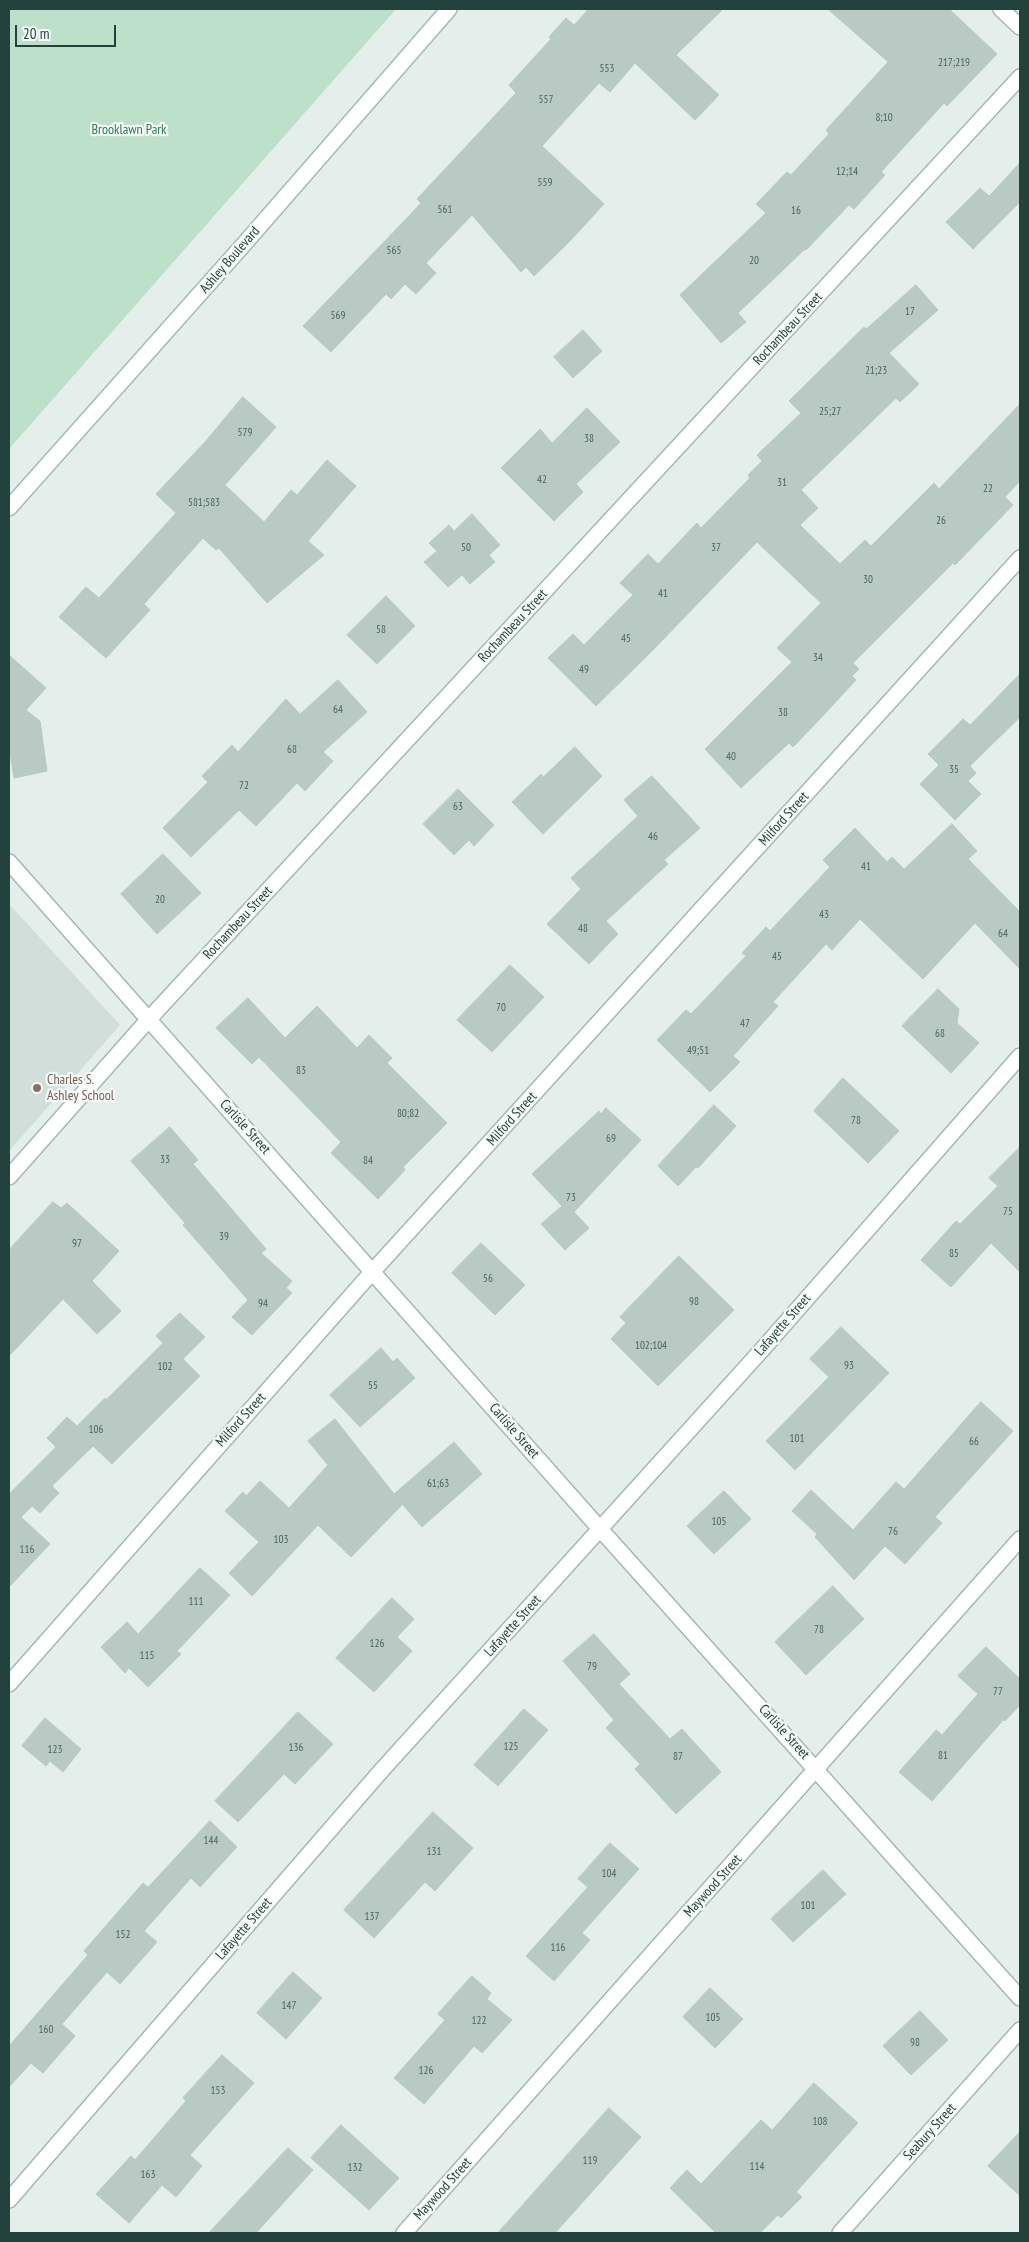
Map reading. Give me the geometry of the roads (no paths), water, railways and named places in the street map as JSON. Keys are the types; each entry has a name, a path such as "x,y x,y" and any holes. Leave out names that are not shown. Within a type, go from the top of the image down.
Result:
{"street":[{"name":"Ashley Boulevard","path":"9,508 167,332 449,9"},
{"path":"1001,9 1020,27"},
{"name":"Rochambeau Street","path":"9,1178 149,1019 1020,77"},
{"name":"Milford Street","path":"9,1684 373,1271 1020,558"},
{"name":"Carlisle Street","path":"9,862 601,1530 1020,1998"},
{"name":"Lafayette Street","path":"9,2200 381,1771 601,1530 1020,1056"},
{"name":"Maywood Street","path":"404,2233 817,1770 1020,1539"},
{"name":"Seabury Street","path":"840,2233 1020,2030"}],"place":[{"name":"Charles S. Ashley School","path":"37,1088"}],"park label":[{"name":"Brooklawn Park","path":"129,130"}]}
